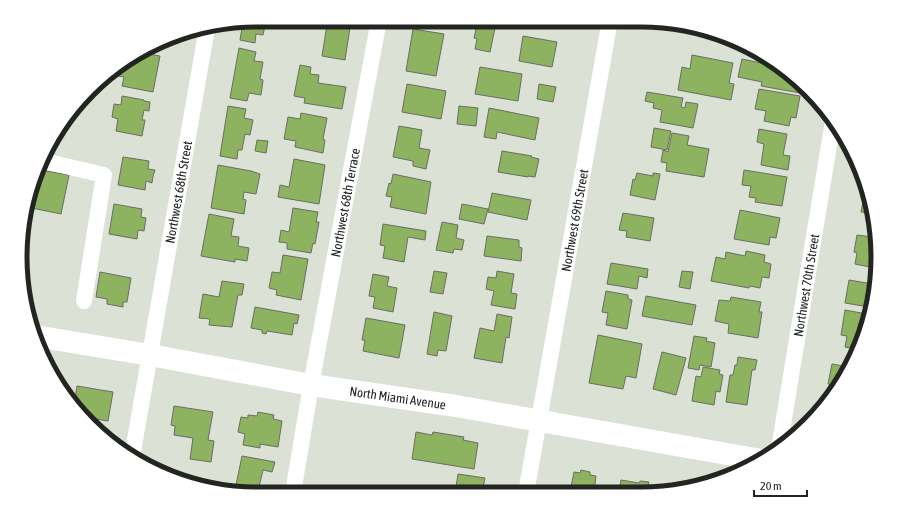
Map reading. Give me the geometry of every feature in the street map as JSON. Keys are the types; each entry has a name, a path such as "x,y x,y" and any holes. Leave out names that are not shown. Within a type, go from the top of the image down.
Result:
{"main road":[{"name":"North Miami Avenue","path":"42,337 150,355 311,385 456,406 752,458"}],"street":[{"name":"Northwest 68th Terrace","path":"294,487 311,385 378,27"},
{"name":"Northwest 69th Street","path":"527,487 609,27"},
{"name":"Northwest 68th Street","path":"133,451 206,33"},
{"name":"Northwest 70th Street","path":"781,439 832,129"},
{"path":"48,162 104,175 84,301"}],"building":[{"path":"242,27 265,27 263,35 256,34 255,43 240,40"},
{"path":"327,27 350,27 345,60 322,56"},
{"path":"476,27 495,27 490,52 475,49 477,39 474,38"},
{"path":"413,29 444,34 436,76 406,71"},
{"path":"523,36 557,42 552,67 519,61"},
{"path":"239,48 256,52 254,61 263,62 260,79 263,80 261,95 249,93 247,101 230,98"},
{"path":"149,54 160,56 153,92 122,86 124,77 116,76"},
{"path":"692,55 733,63 729,83 734,84 731,100 678,90 682,67 690,69"},
{"path":"742,59 766,64 793,84 800,91 800,93 761,86 762,82 738,77"},
{"path":"300,65 311,67 310,74 319,75 318,83 346,87 342,109 304,103 305,98 294,96"},
{"path":"480,67 522,74 518,101 475,94"},
{"path":"407,84 446,91 441,119 402,112"},
{"path":"539,84 556,87 553,102 537,99"},
{"path":"759,89 800,96 796,118 791,117 789,126 764,121 766,111 755,109"},
{"path":"647,92 683,98 681,107 685,108 686,102 698,104 693,128 660,122 662,110 653,108 654,103 645,101"},
{"path":"122,96 150,102 149,111 144,110 142,120 145,120 142,136 116,131 118,119 112,117 114,104 121,105"},
{"path":"228,106 246,109 244,118 253,120 250,135 245,134 242,150 238,150 237,159 220,156"},
{"path":"459,106 478,108 476,126 457,124"},
{"path":"489,108 539,118 535,140 497,132 496,139 484,137"},
{"path":"301,113 327,118 323,139 325,140 323,153 295,147 296,141 284,139 288,117 300,119"},
{"path":"399,126 422,130 419,148 430,150 426,169 413,166 413,161 393,157"},
{"path":"654,128 671,131 667,150 651,147"},
{"path":"759,129 787,134 783,155 790,156 788,170 761,165 764,144 757,142"},
{"path":"672,133 689,136 687,145 709,149 704,177 666,171 667,163 661,162 663,150 668,152"},
{"path":"257,140 268,141 266,153 255,151"},
{"path":"502,151 532,156 531,157 539,159 535,177 498,172"},
{"path":"123,157 149,161 148,169 155,170 152,183 146,181 145,190 118,185"},
{"path":"294,159 325,165 319,204 278,197 280,185 289,187"},
{"path":"218,165 260,174 256,194 244,192 243,199 246,200 244,214 211,208"},
{"path":"744,170 787,177 782,206 755,202 756,198 749,197 751,186 742,185"},
{"path":"44,171 69,175 61,214 32,208"},
{"path":"637,173 653,176 653,173 660,174 655,200 630,195 633,179 635,180"},
{"path":"393,174 431,182 426,214 390,207 392,197 386,196"},
{"path":"492,193 531,200 527,220 488,212"},
{"path":"864,199 867,213 861,212"},
{"path":"114,204 142,209 141,217 146,218 144,231 138,230 137,239 109,234"},
{"path":"462,204 488,209 484,224 459,219"},
{"path":"293,208 318,212 316,222 319,222 315,244 313,243 311,253 287,249 287,243 279,242 281,230 289,232"},
{"path":"740,210 780,218 776,238 770,237 769,245 734,239"},
{"path":"623,213 654,218 650,241 626,237 627,231 619,230"},
{"path":"209,214 234,219 231,236 239,237 238,246 249,248 247,261 235,259 235,262 201,256"},
{"path":"442,222 458,225 456,238 464,240 462,250 454,249 453,253 436,250"},
{"path":"383,224 426,231 425,240 408,237 404,262 383,258 385,246 380,245"},
{"path":"857,235 870,237 871,267 855,264 857,253 854,252"},
{"path":"487,236 519,240 519,247 522,248 521,261 484,256"},
{"path":"746,251 765,255 764,262 771,264 769,278 762,277 760,288 750,286 749,288 711,281 716,257 725,259 726,252 745,256"},
{"path":"283,255 308,259 301,300 276,295 277,290 269,288 272,272 280,273"},
{"path":"611,263 648,269 647,278 639,276 637,289 607,284"},
{"path":"434,271 447,273 443,294 430,292"},
{"path":"497,271 514,274 511,293 517,294 515,309 491,305 494,291 486,289 488,277 496,278"},
{"path":"682,271 693,272 690,289 679,287"},
{"path":"100,272 131,278 127,302 123,302 123,307 107,304 107,299 96,297"},
{"path":"373,274 389,277 387,286 397,288 393,312 373,308 375,297 369,296"},
{"path":"849,280 869,283 866,306 845,303"},
{"path":"222,281 244,284 242,295 238,295 232,327 209,325 210,319 199,318 203,294 219,297"},
{"path":"606,291 628,295 628,299 632,300 627,329 606,325 608,313 602,312"},
{"path":"646,296 696,305 692,325 642,316"},
{"path":"731,297 761,302 759,312 762,312 758,338 728,333 729,324 715,321 719,300 730,301"},
{"path":"255,307 299,315 297,324 294,323 292,335 267,331 266,334 262,333 262,330 251,328"},
{"path":"845,310 864,313 859,331 852,348 845,347 847,336 841,335"},
{"path":"434,312 452,316 446,351 438,350 437,356 427,354"},
{"path":"497,314 512,317 509,338 506,337 502,363 474,358 480,328 494,331"},
{"path":"366,318 405,325 399,358 363,351 365,340 362,340"},
{"path":"598,335 642,344 636,378 626,376 623,389 589,383"},
{"path":"694,336 707,338 706,341 715,343 711,367 700,365 699,370 688,368"},
{"path":"662,352 686,358 676,395 653,389"},
{"path":"738,357 757,360 755,370 752,370 747,405 726,402 730,375 733,375"},
{"path":"832,364 843,366 832,385 828,384"},
{"path":"703,367 720,370 719,374 723,375 720,392 716,391 714,405 692,401 696,376 701,377"},
{"path":"77,386 113,392 108,421 93,419 75,397"},
{"path":"174,406 213,412 208,440 214,441 211,462 190,459 193,438 174,435 175,426 171,425"},
{"path":"258,412 274,415 273,419 282,421 278,447 260,444 260,448 243,445 245,434 238,432 241,417 248,418 248,415 257,416"},
{"path":"416,432 432,435 433,432 464,437 463,440 478,443 474,469 412,459"},
{"path":"242,456 275,462 272,472 263,470 259,487 230,485 230,484 236,485"},
{"path":"581,470 590,472 590,475 596,476 595,487 571,487 574,472 580,473"},
{"path":"458,474 485,478 483,487 456,487"},
{"path":"621,480 639,483 640,481 649,482 648,485 660,487 656,487 620,487"}]}
